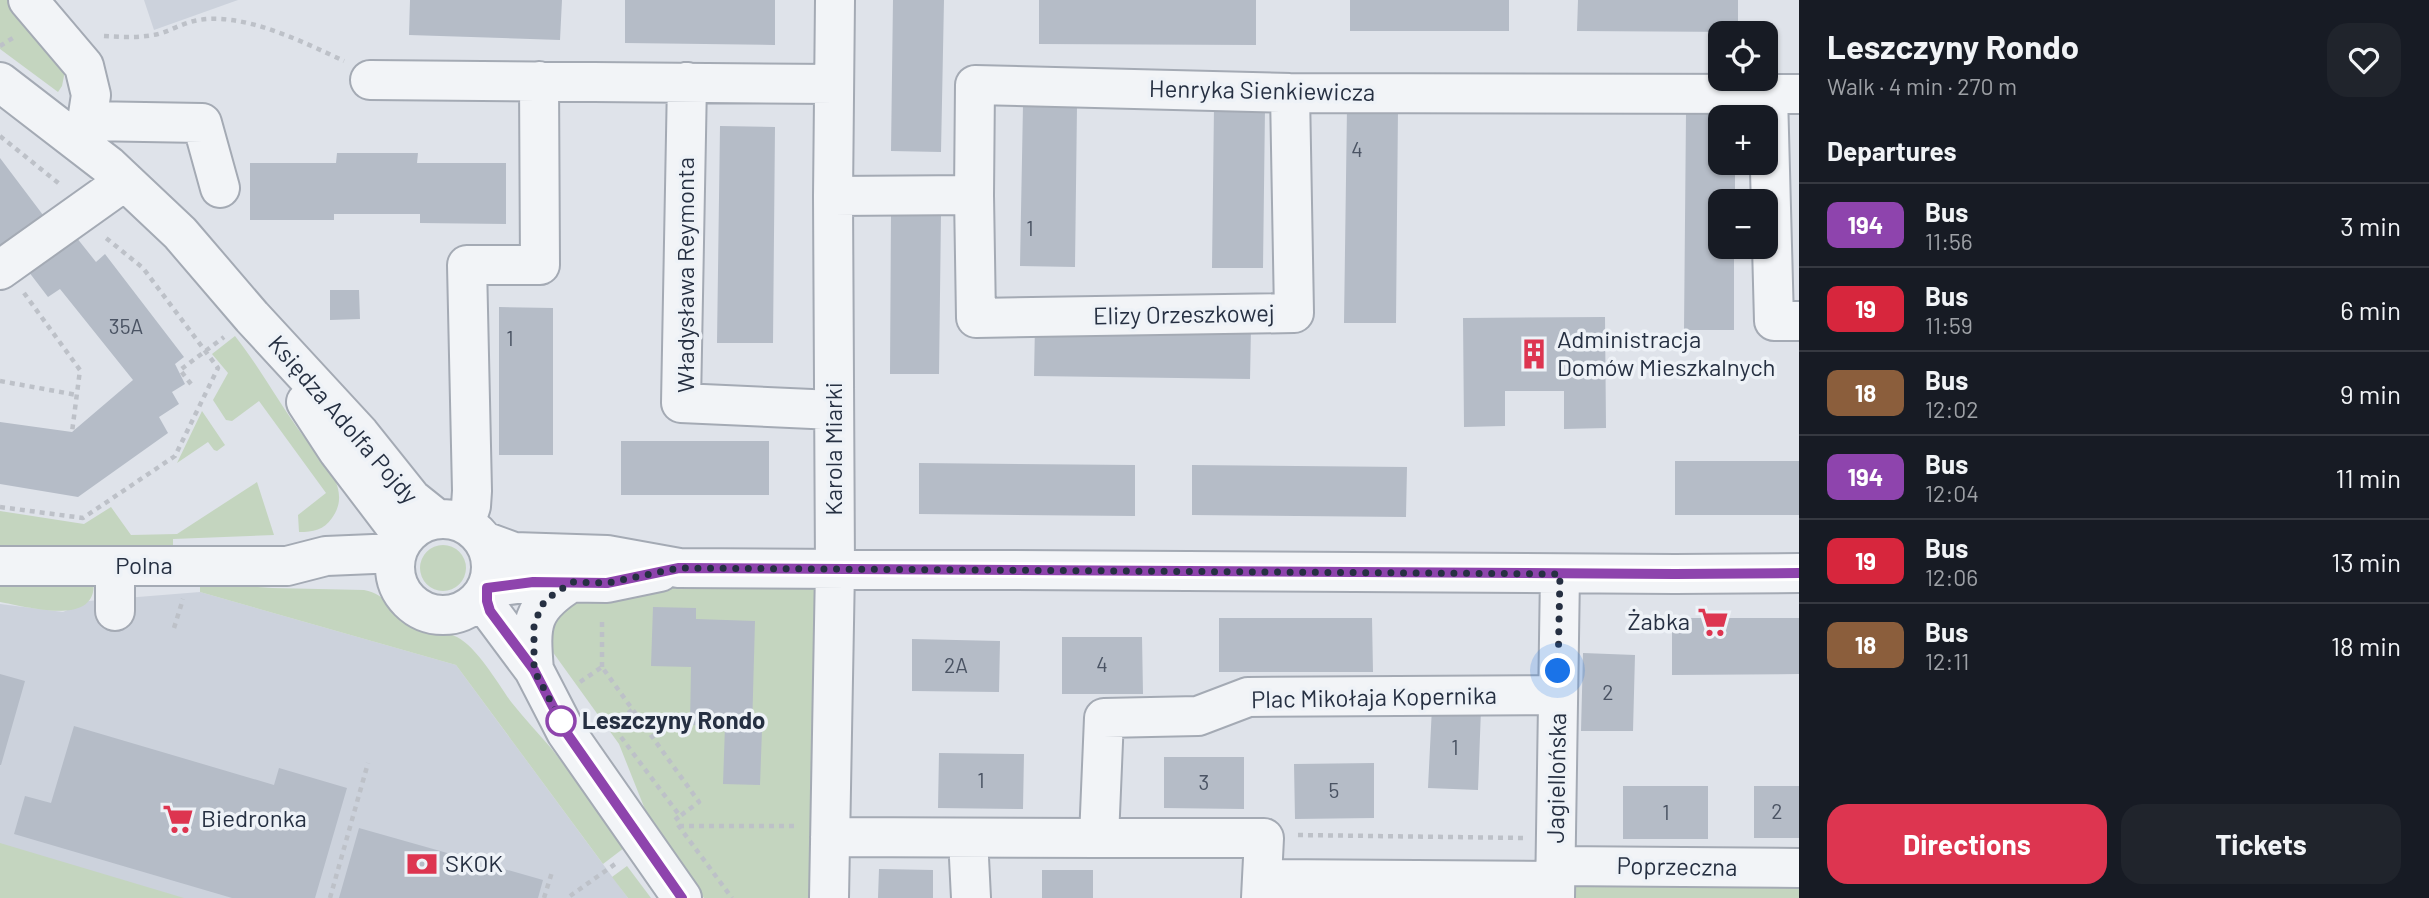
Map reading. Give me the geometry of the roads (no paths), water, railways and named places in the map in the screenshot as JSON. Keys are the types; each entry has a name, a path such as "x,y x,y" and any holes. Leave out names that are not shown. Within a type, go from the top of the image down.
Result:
{"street":[{"path":"27,0 89,51"},
{"path":"64,0 89,51 91,95 82,130 201,123 220,188"},
{"name":"Karola Miarki","path":"829,898 835,569 835,0"},
{"path":"370,80 834,84"},
{"path":"462,528 471,506 472,491 467,265 540,265 539,81"},
{"name":"Księdza Adolfa Pojdy","path":"0,82 82,130 125,181 180,233 252,317 360,434 412,499 462,528 514,552 607,555 679,568"},
{"name":"Władysława Reymonta","path":"687,82 681,402 834,410"},
{"name":"Henryka Sienkiewicza","path":"974,195 975,85 1290,93 1784,94"},
{"name":"Elizy Orzeszkowej","path":"974,195 976,318 1294,313 1290,93"},
{"path":"1784,94 1774,321 1799,321"},
{"path":"2,268 125,181"},
{"path":"833,197 974,195"},
{"name":"Księdza Adolfa Pojdy","path":"252,317 338,451 374,498 398,558"},
{"path":"348,554 368,524 374,498"},
{"path":"487,588 481,599 472,607 448,615 424,612 412,604 398,558 412,530 424,523 462,528 491,565 487,588 490,611 534,670 566,732 682,898"},
{"name":"Polna","path":"0,566 287,566 326,556 348,554 398,558"},
{"name":"Polna","path":"287,566 338,579 398,558"},
{"path":"115,566 115,611"},
{"path":"487,588 533,582 607,583 679,568 1799,573"},
{"name":"Jagiellońska","path":"1555,882 1560,574"},
{"path":"534,670 532,639 537,615 548,598 572,582"},
{"path":"448,615 474,633 520,687 566,732"},
{"name":"Plac Mikołaja Kopernika","path":"1099,838 1104,718 1198,716 1248,697 1558,695"},
{"path":"830,837 1264,838 1262,889"},
{"path":"968,838 971,898"},
{"name":"Poprzeczna","path":"1262,889 1555,882 1799,869"}],"place":[{"name":"Administracja Domów Mieszkalnych","path":"1534,354"},
{"name":"Żabka","path":"1713,622"},
{"name":"Leszczyny Rondo","path":"561,721"},
{"name":"Biedronka","path":"178,819"},
{"name":"SKOK","path":"422,864"}]}
